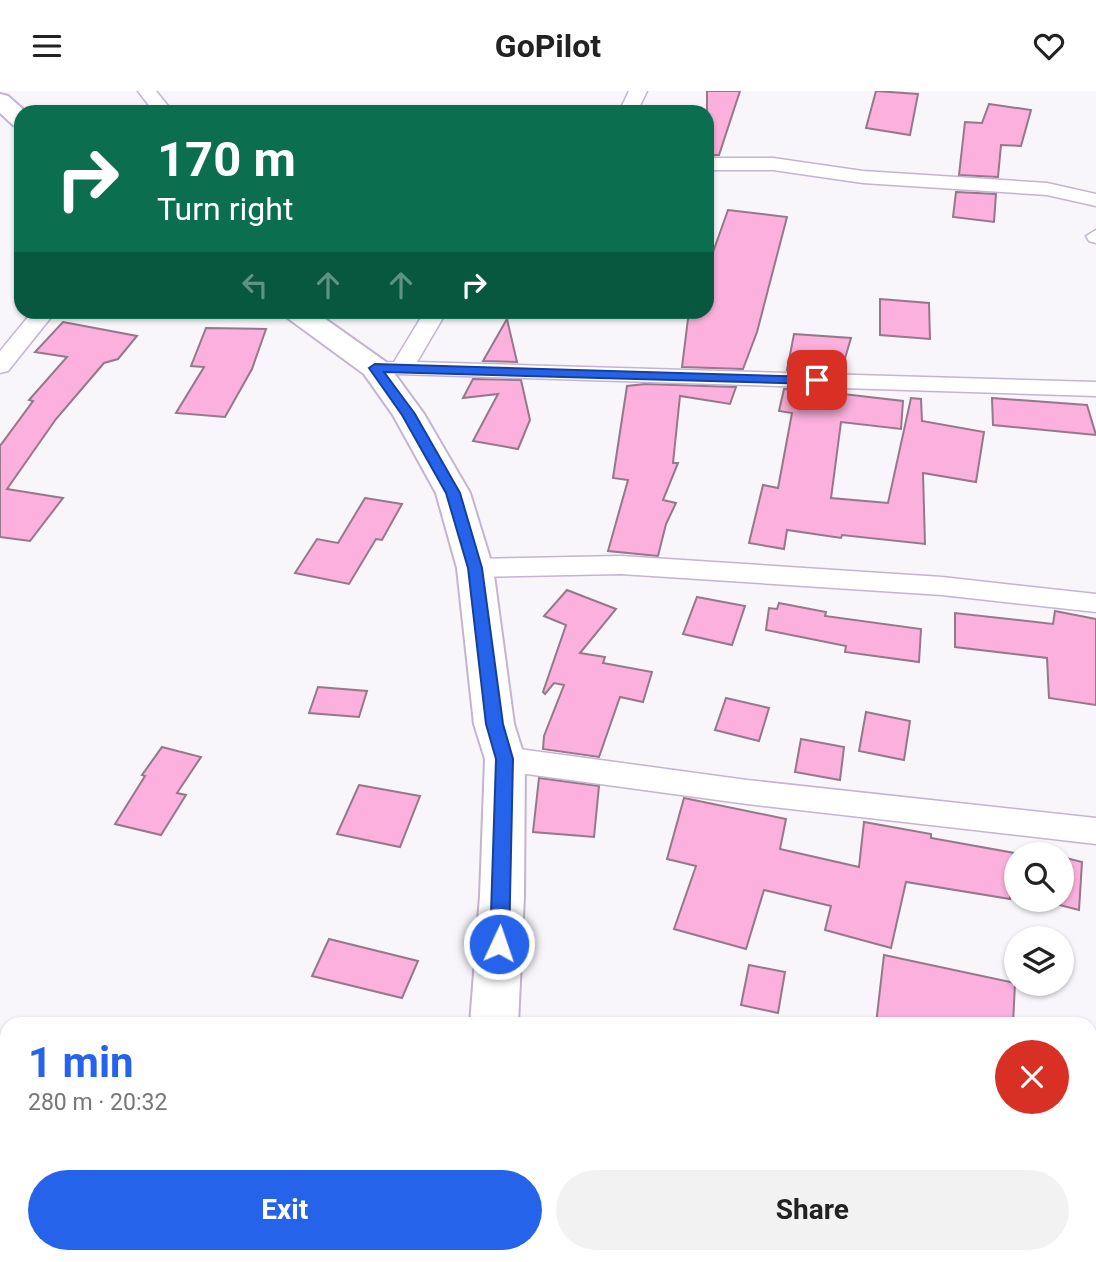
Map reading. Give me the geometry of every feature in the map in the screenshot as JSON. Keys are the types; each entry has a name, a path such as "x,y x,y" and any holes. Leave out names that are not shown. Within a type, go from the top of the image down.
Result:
{"main road":[{"path":"0,101 14,114"},
{"path":"306,319 389,368 408,414 453,493 475,568 494,724 505,759 502,896 494,1017"}],"street":[{"path":"147,91 158,105"},
{"path":"714,164 773,164 828,174 1047,189 1096,200"},
{"path":"0,366 38,319"},
{"path":"389,368 429,319"},
{"path":"389,368 1096,389"},
{"path":"475,568 621,565 942,586 1096,603"},
{"path":"505,759 747,792 1096,831"}],"building":[{"path":"707,91 740,91 719,155 714,155 714,105 707,105"},
{"path":"876,91 918,94 910,135 866,128"},
{"path":"989,104 1031,110 1021,146 1001,145 998,177 959,175 965,122 982,123"},
{"path":"956,192 996,194 994,222 953,217"},
{"path":"728,210 787,217 757,332 743,369 682,367 688,319 714,319 714,249"},
{"path":"880,299 929,303 930,339 880,335"},
{"path":"507,319 517,362 483,361"},
{"path":"63,322 137,336 118,359 104,363 56,419 7,489 63,498 30,541 0,537 0,446 33,401 29,400 67,357 35,352"},
{"path":"206,328 266,329 252,369 225,417 176,413 204,367 191,366"},
{"path":"794,334 851,338 841,372 787,370"},
{"path":"473,379 521,380 530,420 518,449 473,441 498,394 463,398"},
{"path":"645,384 736,387 730,404 680,396 673,463 678,463 663,500 676,503 666,524 658,556 608,551 628,480 613,478 627,386"},
{"path":"784,389 835,390 834,393 903,401 901,429 841,422 831,498 888,503 911,398 921,399 922,421 984,432 976,482 923,473 925,544 842,535 841,538 787,530 784,549 749,543 763,485 778,488 792,413 779,411"},
{"path":"992,398 1087,405 1096,435 993,425"},
{"path":"365,498 402,504 382,540 376,539 349,584 295,573 317,539 338,543"},
{"path":"567,590 616,609 580,653 605,657 603,663 652,672 643,702 620,697 599,757 543,749 544,736 564,685 554,683 545,694 543,692 566,625 544,616"},
{"path":"697,597 745,606 732,645 683,634"},
{"path":"779,603 826,612 825,616 921,629 919,662 845,652 846,646 766,630 769,608 777,609"},
{"path":"1055,611 1096,619 1096,705 1049,698 1047,658 955,647 955,613 1053,624"},
{"path":"318,687 367,691 359,717 309,713"},
{"path":"726,698 769,708 759,741 715,730"},
{"path":"866,712 910,721 904,760 859,751"},
{"path":"801,739 844,747 840,780 795,772"},
{"path":"162,747 201,757 177,793 186,795 161,835 115,824 145,776 142,775"},
{"path":"539,778 599,786 594,837 533,832"},
{"path":"359,785 420,796 400,847 337,834"},
{"path":"684,798 786,819 780,849 859,867 864,822 1004,851 1004,898 906,882 891,948 825,930 831,906 764,890 746,949 674,929 696,866 667,859"},
{"path":"1074,860 1082,862 1079,910 1074,909"},
{"path":"329,939 418,961 402,998 312,976"},
{"path":"884,955 1004,981 1004,996 1014,996 1013,1017 877,1017"},
{"path":"749,965 785,972 778,1013 741,1005"}],"route":[{"path":"499,944 505,759 494,724 475,568 453,493 408,414 375,368 432,367 817,380"}]}
